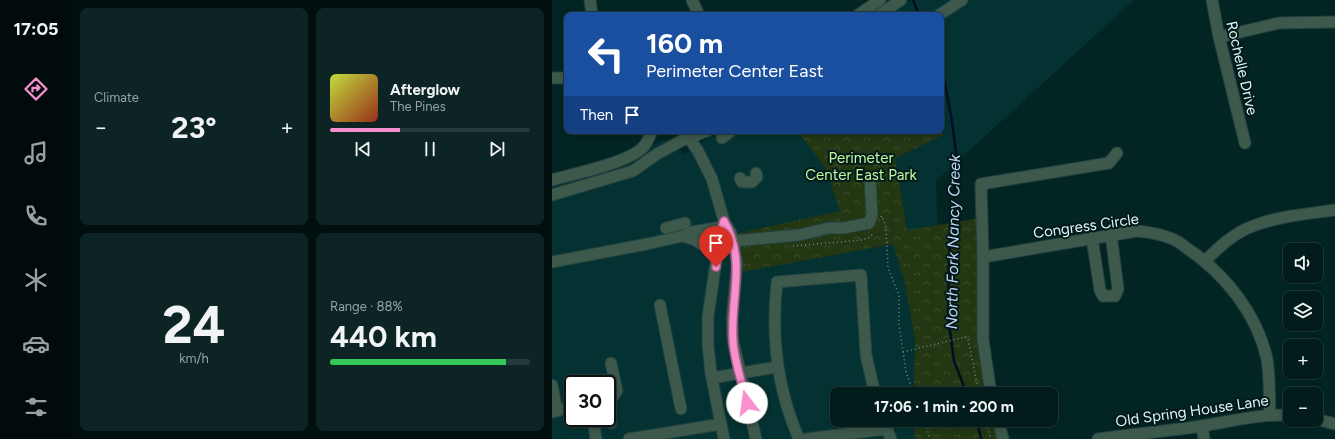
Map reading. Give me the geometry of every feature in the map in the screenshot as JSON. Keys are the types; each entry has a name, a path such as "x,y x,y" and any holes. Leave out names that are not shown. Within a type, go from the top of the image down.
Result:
{"street":[{"path":"590,0 592,12"},
{"path":"692,0 698,12"},
{"path":"884,12 901,0"},
{"path":"943,12 962,0"},
{"name":"Rochelle Drive","path":"1212,0 1219,37 1245,143"},
{"path":"862,12 875,1 879,12"},
{"path":"1219,37 1279,23 1335,22"},
{"path":"552,78 564,78"},
{"path":"552,180 614,162 636,153 645,146 651,134"},
{"path":"552,195 633,170 653,162 688,134"},
{"path":"690,134 712,179 723,224 733,241 738,265 732,319 733,341 739,374 756,439"},
{"path":"722,138 727,134"},
{"path":"990,387 983,340 983,257 980,184 1109,163 1117,153"},
{"path":"740,178 742,182 752,182 757,177 756,173"},
{"path":"733,241 799,235 829,228 844,228 869,223 872,215 870,179"},
{"path":"1205,261 1225,242 1253,226 1285,218 1335,210"},
{"path":"666,228 685,223"},
{"path":"552,262 648,248 692,232 723,224"},
{"path":"723,224 708,317 708,345 712,378 724,439"},
{"name":"Congress Circle","path":"983,257 1111,234 1137,231 1172,238 1205,261 1239,297 1254,323 1266,358 1269,379 1270,414"},
{"path":"1092,238 1100,290 1103,296 1115,296 1118,289 1111,234"},
{"path":"683,236 695,240 718,255"},
{"path":"799,439 790,420 776,367 774,314 777,282 861,275 866,355 873,387"},
{"path":"660,305 681,409"},
{"path":"611,363 614,375"},
{"path":"712,378 776,367"},
{"path":"552,385 555,411"},
{"name":"Old Spring House Lane","path":"1098,439 1202,426 1270,414 1283,415"},
{"path":"1323,421 1335,424"},
{"path":"629,439 721,424"},
{"path":"1202,426 1204,439"},
{"path":"594,427 596,439"},
{"path":"1000,427 1003,439"},
{"path":"806,439 888,429"}],"path":[{"path":"882,216 886,227 888,268 898,295 903,352 906,372 911,387"},
{"path":"903,352 965,337 968,339 978,387"},
{"path":"926,427 930,439"},
{"path":"987,427 990,439"}],"shaded area":[{"path":"912,0 1134,0 936,181 943,387 830,387 830,427 947,427 953,439 552,439 552,186 625,164 663,139 685,154 713,134 944,134 944,12 894,12"}],"green space":[{"name":"Perimeter Center East Park","path":"799,134 943,134 895,158 907,230 980,218 986,340 995,387 914,387 915,340 905,283 893,244 737,273 735,234 840,211 825,167"},
{"path":"914,427 1002,427 1004,439 915,439"}],"waterway":[{"name":"North Fork Nancy Creek","path":"913,0 918,12"},
{"name":"North Fork Nancy Creek","path":"944,80 951,115 957,160 949,257 948,317 954,361 964,387"},
{"name":"North Fork Nancy Creek","path":"978,427 981,439"}],"route":[{"path":"716,267 720,234 724,221 731,233 738,265 732,319 733,341 739,374 747,403"}]}
